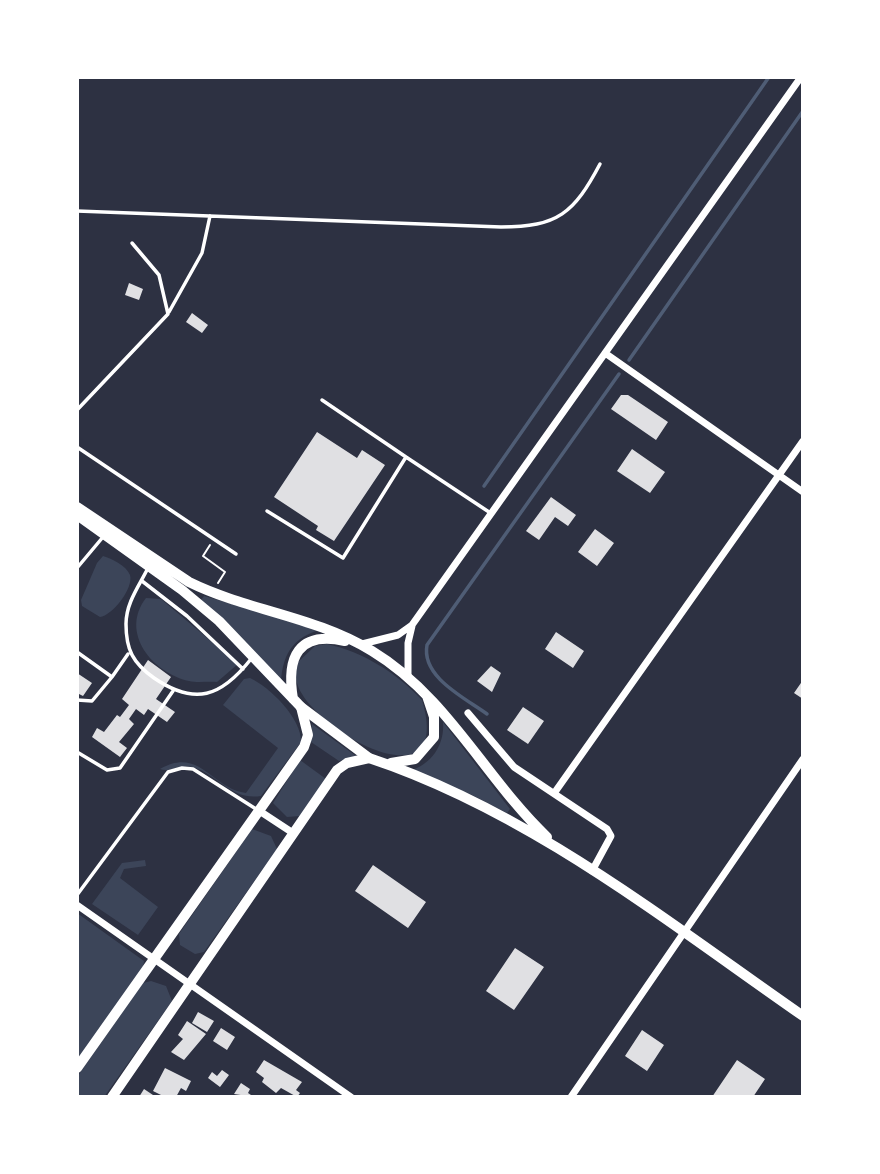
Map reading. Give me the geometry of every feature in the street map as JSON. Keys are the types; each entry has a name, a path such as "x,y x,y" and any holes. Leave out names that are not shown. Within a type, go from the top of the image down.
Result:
{"highway":[{"path":"77,507 198,587 232,600 299,618 359,644 408,677 427,693 517,805 564,853"},
{"path":"77,515 210,614 297,703 369,758 487,807 564,853 803,1016"},
{"path":"297,703 290,669 298,649 317,639 327,638 359,644"},
{"path":"382,762 405,763 422,754 429,746 435,728 427,693"}],"main road":[{"path":"77,1068 307,741 307,727 297,703"},
{"path":"112,1097 341,765 369,758"}],"street":[{"path":"359,644 398,635 412,625 493,515 801,77"},
{"path":"605,354 803,492"},
{"path":"555,792 803,441"},
{"path":"408,677 408,643 412,625"},
{"path":"468,713 514,767 607,829 611,836 592,872"},
{"path":"571,1097 803,759"},
{"path":"258,810 293,833"},
{"path":"77,905 350,1097"}],"lane":[{"path":"77,211 500,227 538,225 557,219 573,206 583,195 600,163"},
{"path":"77,411 168,314 202,253 210,216"},
{"path":"132,243 159,275 168,314"},
{"path":"322,400 493,515"},
{"path":"77,447 236,554"},
{"path":"267,511 343,558 406,457"},
{"path":"77,568 104,535"},
{"path":"149,566 128,608 126,622 129,653 136,666 173,691 196,696 218,690 243,669 253,656"},
{"path":"142,581 187,616 243,669"},
{"path":"77,652 112,677"},
{"path":"77,700 92,701 129,653"},
{"path":"77,752 107,770 120,768 173,691"},
{"path":"77,895 168,772 193,769 258,810"}],"shaded area":[{"path":"103,556 125,568 130,580 121,600 110,612 100,617 82,606 81,600 97,563"},
{"path":"204,596 306,625 316,631 294,644 286,657 281,681 201,600"},
{"path":"146,598 161,599 238,664 217,682 189,681 163,670 144,650 138,638 136,625"},
{"path":"327,644 354,652 379,665 402,681 422,700 427,733 418,750 400,755 377,750 351,738 307,702 297,683 298,662 315,646"},
{"path":"250,678 275,696 291,714 301,742 261,796 241,795 192,767 160,769 174,763 186,762 196,765 234,790 246,793 278,748 223,705 244,679"},
{"path":"443,722 510,809 507,813 470,794 409,771 424,764 435,753 442,739"},
{"path":"312,724 356,756 339,761 311,742"},
{"path":"300,760 326,779 300,816 287,817 273,803"},
{"path":"252,829 271,836 277,849 204,952 195,954 180,945 179,934"},
{"path":"145,860 146,866 124,869 120,878 158,907 138,935 92,904 122,863"},
{"path":"77,913 144,961 143,967 77,1061"},
{"path":"151,981 166,986 172,1001 104,1097 77,1097 77,1077 143,983"}],"building":[{"path":"129,283 143,289 139,300 125,295"},
{"path":"192,313 208,325 202,333 186,322"},
{"path":"621,395 628,395 668,422 656,440 611,409"},
{"path":"317,432 357,458 362,450 385,465 334,541 316,530 318,526 274,497"},
{"path":"632,449 665,472 650,493 617,471"},
{"path":"551,497 576,515 568,526 555,517 539,540 526,531"},
{"path":"595,529 614,543 597,566 578,552"},
{"path":"556,632 584,651 573,668 545,649"},
{"path":"148,660 171,677 156,699 175,712 167,722 148,709 144,715 136,709 129,719 134,724 119,742 127,748 120,757 92,737 97,728 104,732 129,705 122,699"},
{"path":"491,666 501,673 492,692 477,681"},
{"path":"77,673 92,683 83,696 77,693"},
{"path":"803,680 803,699 794,693"},
{"path":"523,707 544,721 528,744 507,730"},
{"path":"373,865 426,902 408,928 355,891"},
{"path":"515,948 544,967 514,1010 486,991"},
{"path":"198,1012 214,1021 207,1032 192,1023"},
{"path":"187,1021 206,1034 184,1060 171,1052 183,1039 178,1035"},
{"path":"221,1028 235,1037 227,1050 213,1041"},
{"path":"642,1030 664,1045 647,1071 625,1056"},
{"path":"264,1060 302,1082 296,1090 300,1093 297,1097 281,1088 276,1093 262,1082 264,1078 256,1072"},
{"path":"737,1060 765,1079 753,1097 712,1097"},
{"path":"165,1068 191,1081 186,1091 181,1088 176,1097 165,1097 153,1091"},
{"path":"222,1070 229,1075 220,1087 208,1078 212,1072 217,1076"},
{"path":"241,1083 250,1089 248,1093 254,1097 234,1094"},
{"path":"144,1089 156,1097 139,1097"}],"waterway":[{"path":"484,486 769,77"},
{"path":"629,360 803,111"},
{"path":"487,714 457,694 438,677 427,656 427,645 619,374"}]}
